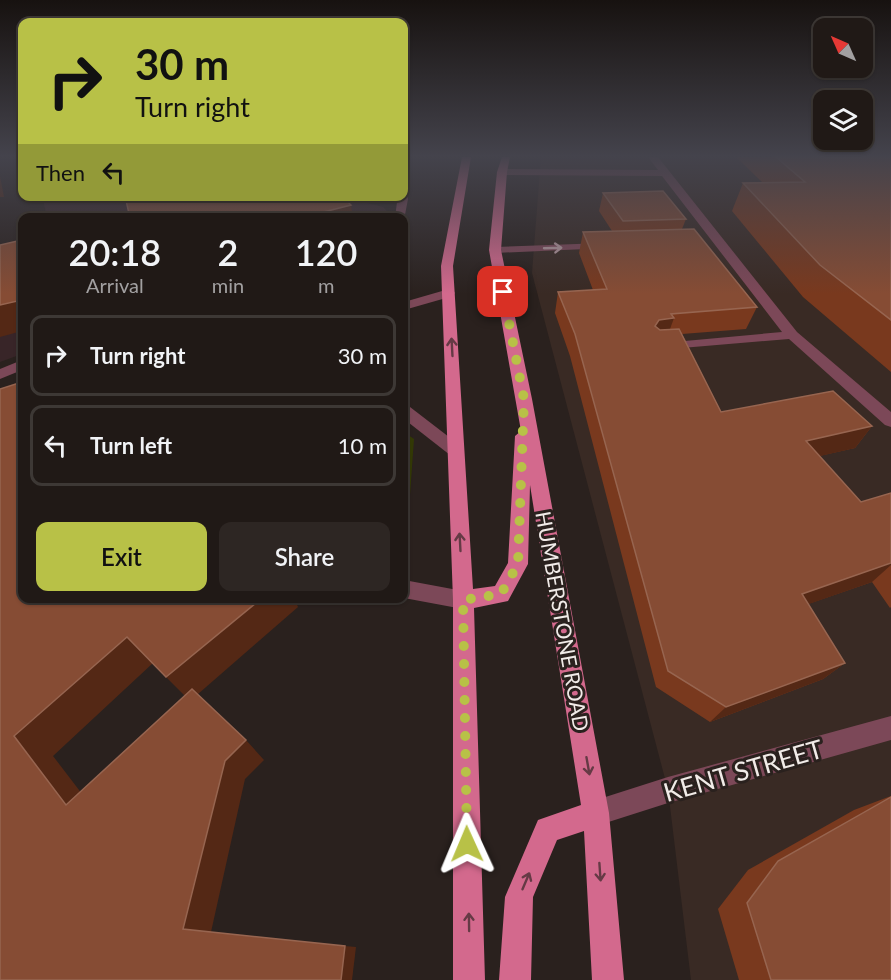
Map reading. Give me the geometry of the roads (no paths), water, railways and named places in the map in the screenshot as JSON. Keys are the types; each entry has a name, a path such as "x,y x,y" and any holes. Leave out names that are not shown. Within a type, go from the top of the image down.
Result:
{"main road":[{"path":"459,203 447,266 463,600 470,980"},
{"name":"HUMBERSTONE ROAD","path":"499,203 495,250 524,399 596,813 608,980"},
{"path":"463,600 501,594 518,564 524,399"},
{"path":"515,980 519,897 548,830 596,813"}],"street":[{"path":"685,203 712,243 792,335 891,421"},
{"path":"495,250 614,246"},
{"path":"408,305 449,293"},
{"path":"657,347 792,335"},
{"path":"0,374 18,367"},
{"path":"408,414 456,451"},
{"path":"408,590 463,600"},
{"name":"KENT STREET","path":"596,813 668,790 891,728"}]}
